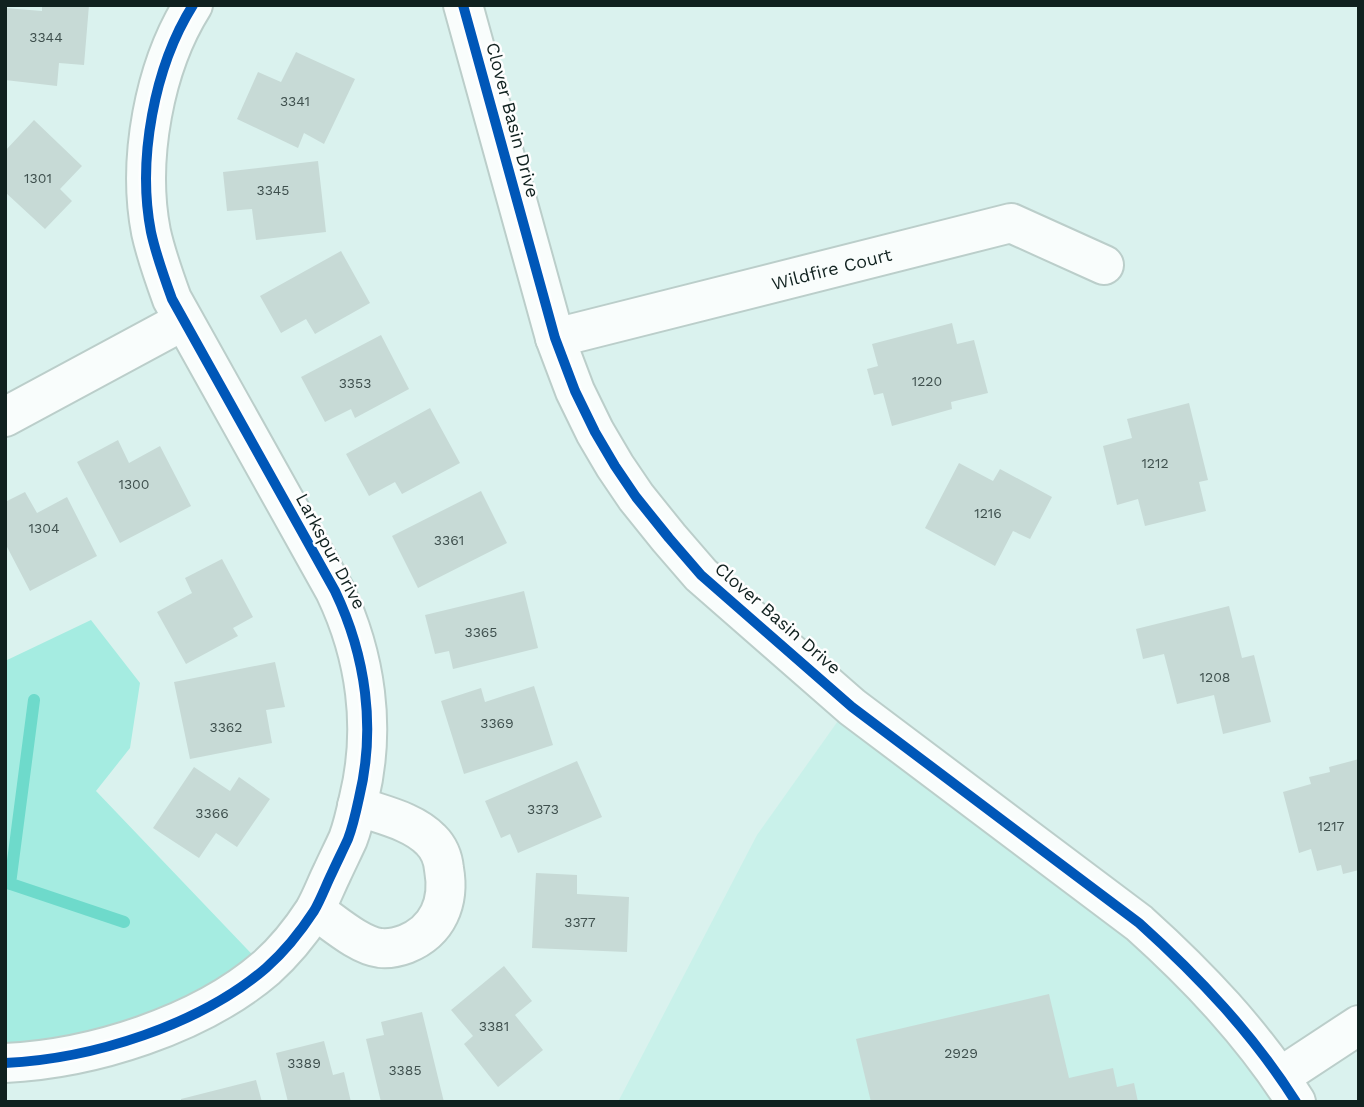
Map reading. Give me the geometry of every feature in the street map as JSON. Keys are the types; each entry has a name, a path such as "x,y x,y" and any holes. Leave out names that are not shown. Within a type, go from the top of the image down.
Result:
{"street":[{"name":"Larkspur Drive","path":"5,1063 66,1056 144,1035 196,1014 265,968 295,937 315,910 349,837 363,783 368,751 368,708 351,628 335,591 172,299 151,233 146,164 155,104 167,61 181,27 194,5"},
{"name":"Clover Basin Drive","path":"463,5 555,338 575,391 595,432 636,496 701,575 852,706 1139,923 1180,960 1253,1039 1288,1089"},
{"name":"Wildfire Court","path":"555,338 1011,223 1104,265"},
{"path":"5,417 184,321"},
{"path":"315,910 359,940 377,948 393,947 412,941 430,930 440,916 446,879 443,863 434,843 425,834 405,823 358,806"},
{"path":"1288,1089 1359,1025"}],"shaded area":[{"path":"850,704 1137,921 1295,1102 618,1102 757,835"}],"green space":[{"path":"91,620 140,683 130,748 96,791 265,968 235,990 5,1063 5,661"}],"building":[{"path":"42,5 89,5 84,65 59,63 57,86 5,80 5,8 42,11"},
{"path":"296,52 355,79 324,144 304,133 298,148 237,119 258,72 281,82"},
{"path":"34,120 82,166 60,189 72,201 45,229 5,192 5,151"},
{"path":"318,161 326,232 256,240 252,209 227,211 223,172"},
{"path":"341,251 370,303 315,334 306,319 281,333 260,296"},
{"path":"952,323 957,344 974,340 988,393 951,402 952,409 892,426 883,393 874,395 867,369 878,366 872,344"},
{"path":"381,335 409,389 355,418 351,409 325,422 301,377"},
{"path":"1189,403 1208,480 1199,482 1206,511 1145,526 1138,499 1117,505 1103,446 1132,438 1127,419"},
{"path":"430,408 460,463 402,494 395,482 369,496 346,454"},
{"path":"118,440 129,463 160,446 191,506 120,543 77,462"},
{"path":"959,463 993,481 1000,469 1052,497 1030,539 1013,531 995,566 925,528"},
{"path":"481,491 507,543 418,588 392,536"},
{"path":"25,492 37,513 67,497 97,556 30,591 5,543 5,502"},
{"path":"222,559 253,617 233,628 238,636 186,664 157,612 192,593 185,578"},
{"path":"524,591 538,648 453,669 449,651 435,654 425,615"},
{"path":"1229,606 1242,658 1254,655 1271,722 1223,734 1214,695 1177,704 1164,654 1143,659 1136,629"},
{"path":"275,662 285,707 266,710 272,743 190,759 174,682"},
{"path":"534,686 553,745 464,774 441,701 481,688 485,702"},
{"path":"1359,759 1359,870 1343,874 1341,865 1317,871 1311,849 1299,853 1283,792 1311,784 1309,777 1330,772 1329,767"},
{"path":"577,761 602,817 518,853 510,834 501,838 485,801"},
{"path":"194,767 230,791 239,777 270,799 237,847 216,833 199,858 153,828"},
{"path":"536,873 577,875 577,894 629,897 627,952 532,948"},
{"path":"504,966 532,1001 515,1015 543,1050 498,1087 464,1044 473,1036 451,1010"},
{"path":"1049,994 1069,1078 1113,1068 1117,1087 1134,1083 1138,1102 871,1102 856,1039"},
{"path":"422,1012 444,1102 381,1102 366,1039 384,1035 381,1022"},
{"path":"324,1041 333,1075 344,1072 351,1102 288,1102 276,1053"},
{"path":"256,1080 262,1102 181,1102 181,1099"}],"waterway":[{"path":"10,884 34,700"},
{"path":"5,882 124,922"}],"cycle path":[{"path":"5,1063 73,1054 143,1035 210,1006 266,968 298,934 319,902 350,834 364,772 367,745 365,693 361,667 346,616 335,591 172,299 151,232 146,175 152,115 168,57 193,5"},
{"path":"463,5 555,338 575,391 595,432 636,497 701,575 852,707 1139,923 1224,1007 1262,1053 1296,1102"}]}
